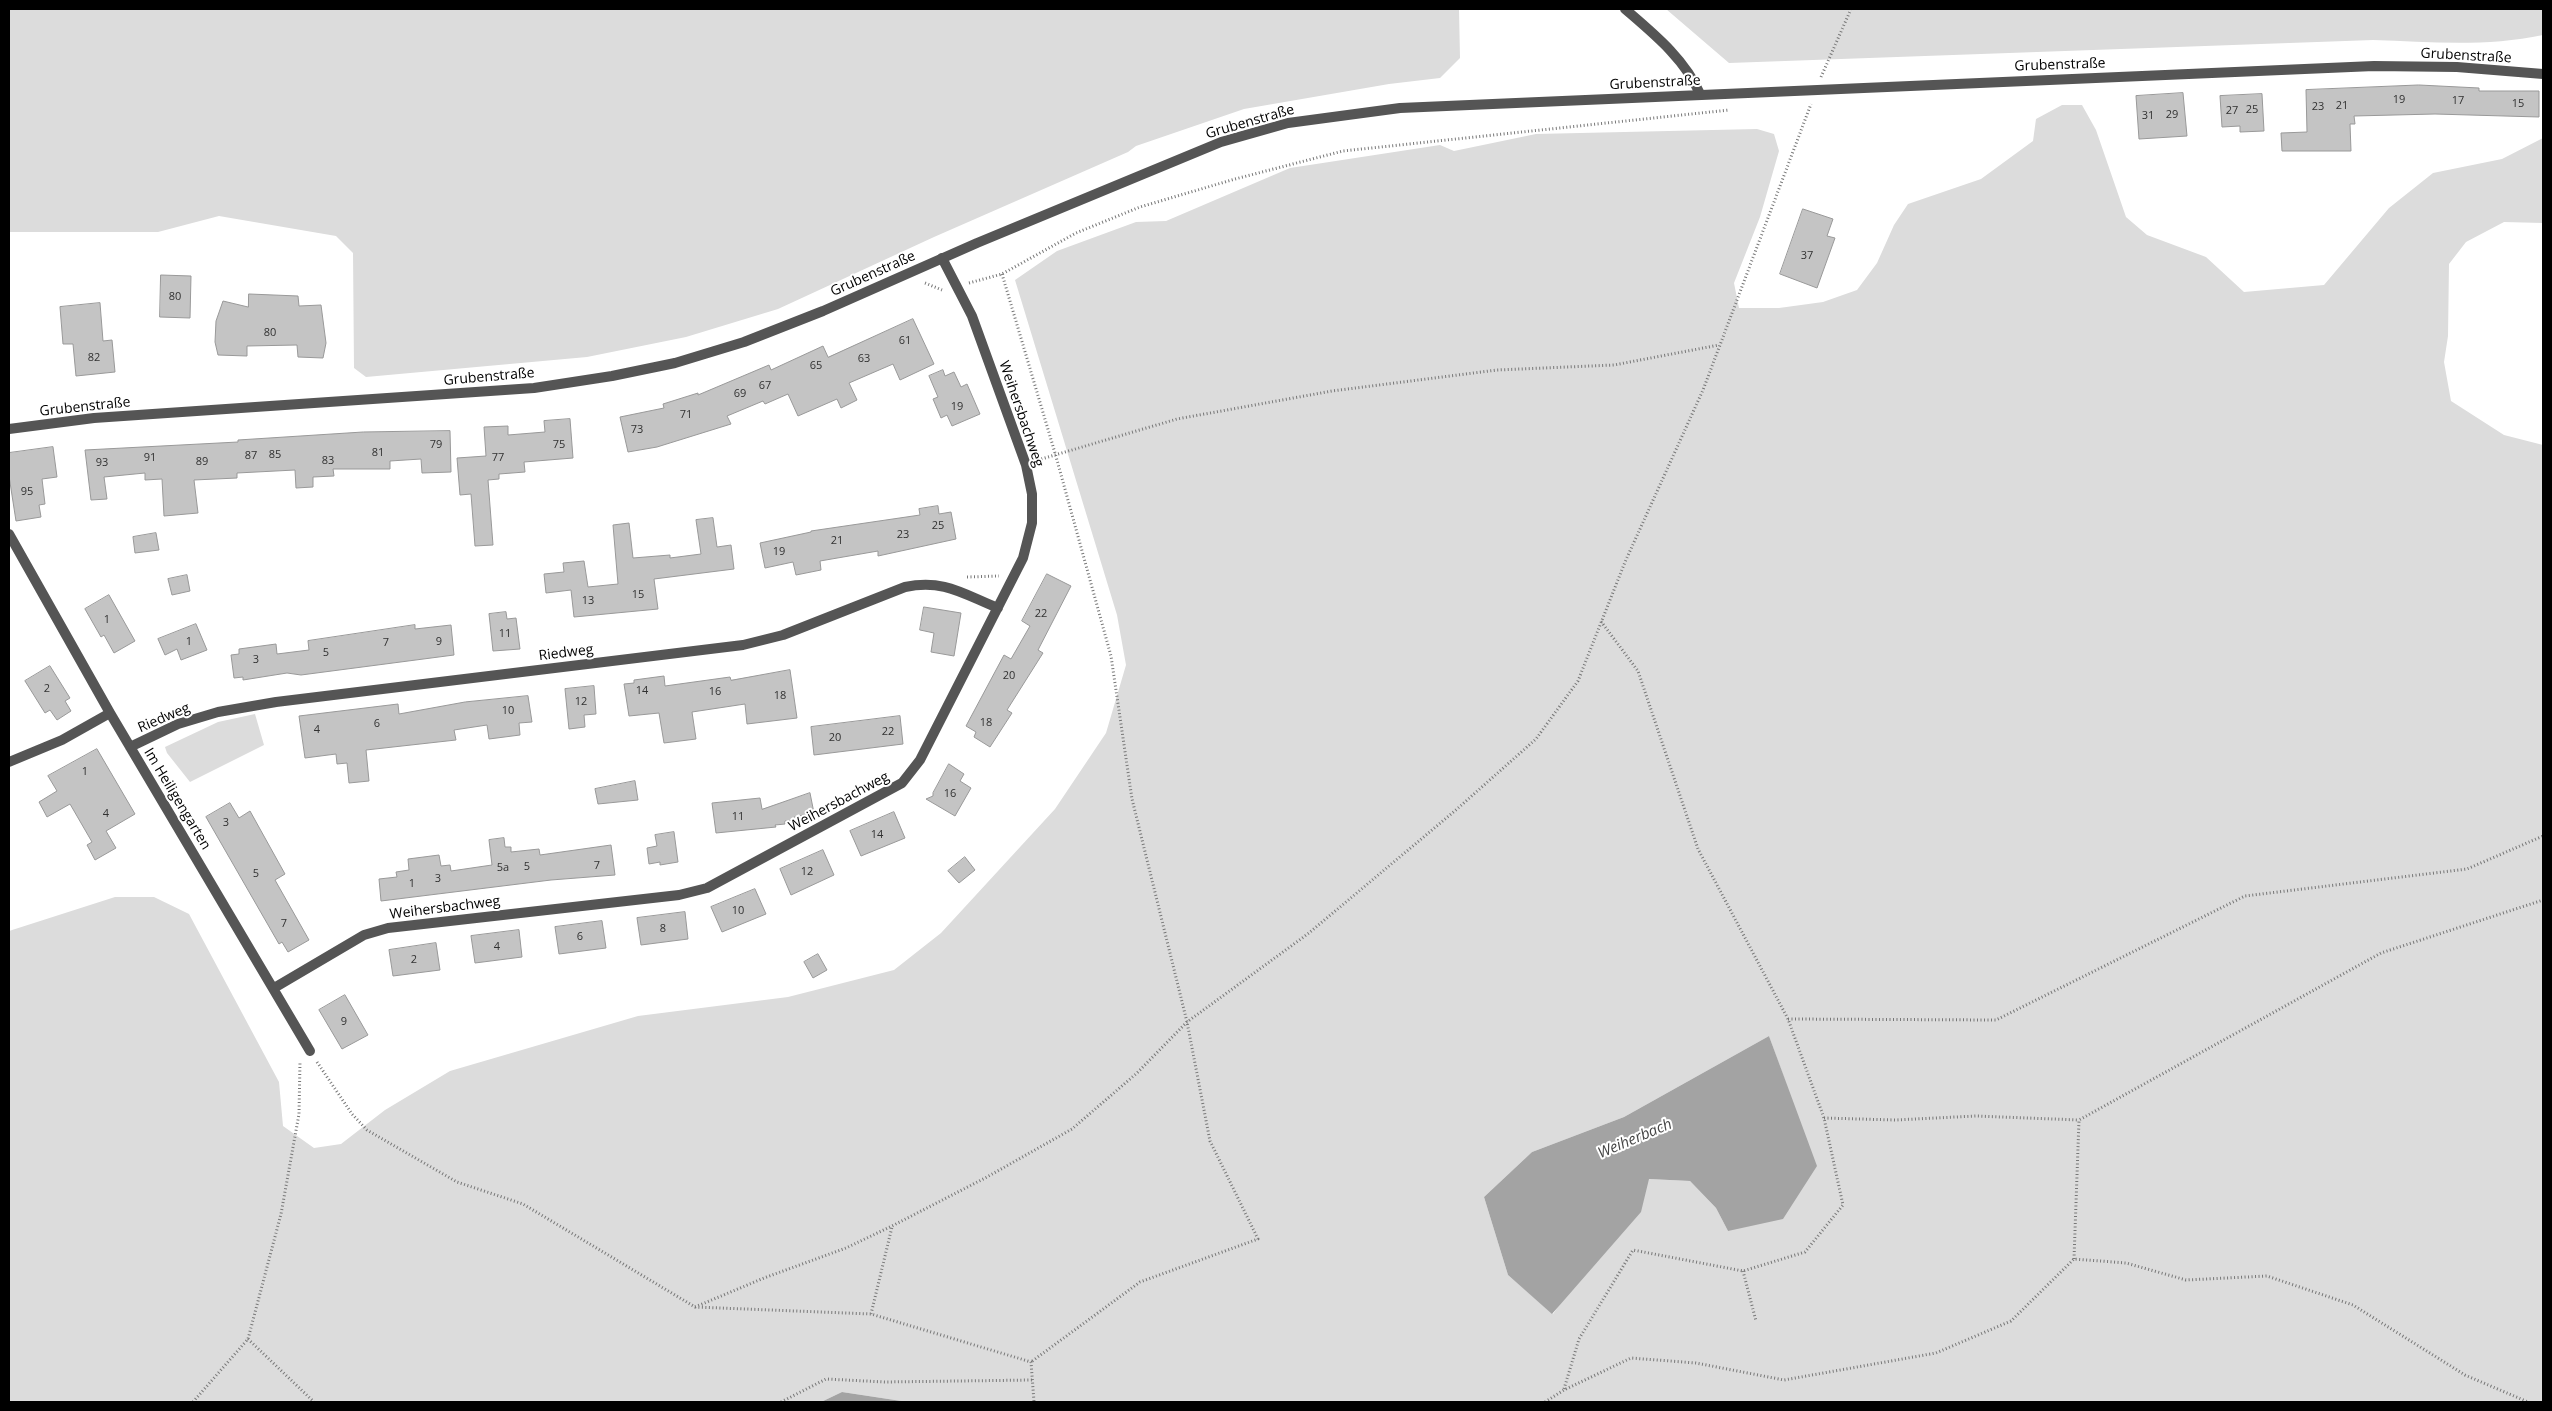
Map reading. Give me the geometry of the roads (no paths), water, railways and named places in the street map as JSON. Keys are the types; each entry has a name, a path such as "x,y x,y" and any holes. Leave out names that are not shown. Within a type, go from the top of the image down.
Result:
{"street":[{"path":"1626,9 1668,48 1693,78 1700,94"},
{"name":"Grubenstraße","path":"9,429 94,418 534,388 612,376 676,363 744,342 823,311 942,258 1177,159 1221,142 1288,123 1400,108 2374,66 2456,67 2543,74"},
{"name":"Weihersbachweg","path":"274,988 364,935 388,928 679,895 708,888 879,798 902,783 920,760 1023,558 1032,523 1032,494 1026,465 972,316 942,258"},
{"name":"Im Heiligengarten","path":"9,534 110,713 310,1051"},
{"name":"Riedweg","path":"130,747 178,724 218,712 276,702 743,646 783,635 905,587 926,583 943,586 998,608"},
{"path":"9,762 62,740 110,713"}],"water":[{"name":"Weiherbach","path":"1769,1036 1817,1166 1783,1219 1728,1231 1716,1208 1690,1181 1649,1179 1641,1212 1552,1314 1508,1275 1484,1197 1532,1152 1624,1117"},
{"path":"842,1392 908,1402 821,1402"}]}
